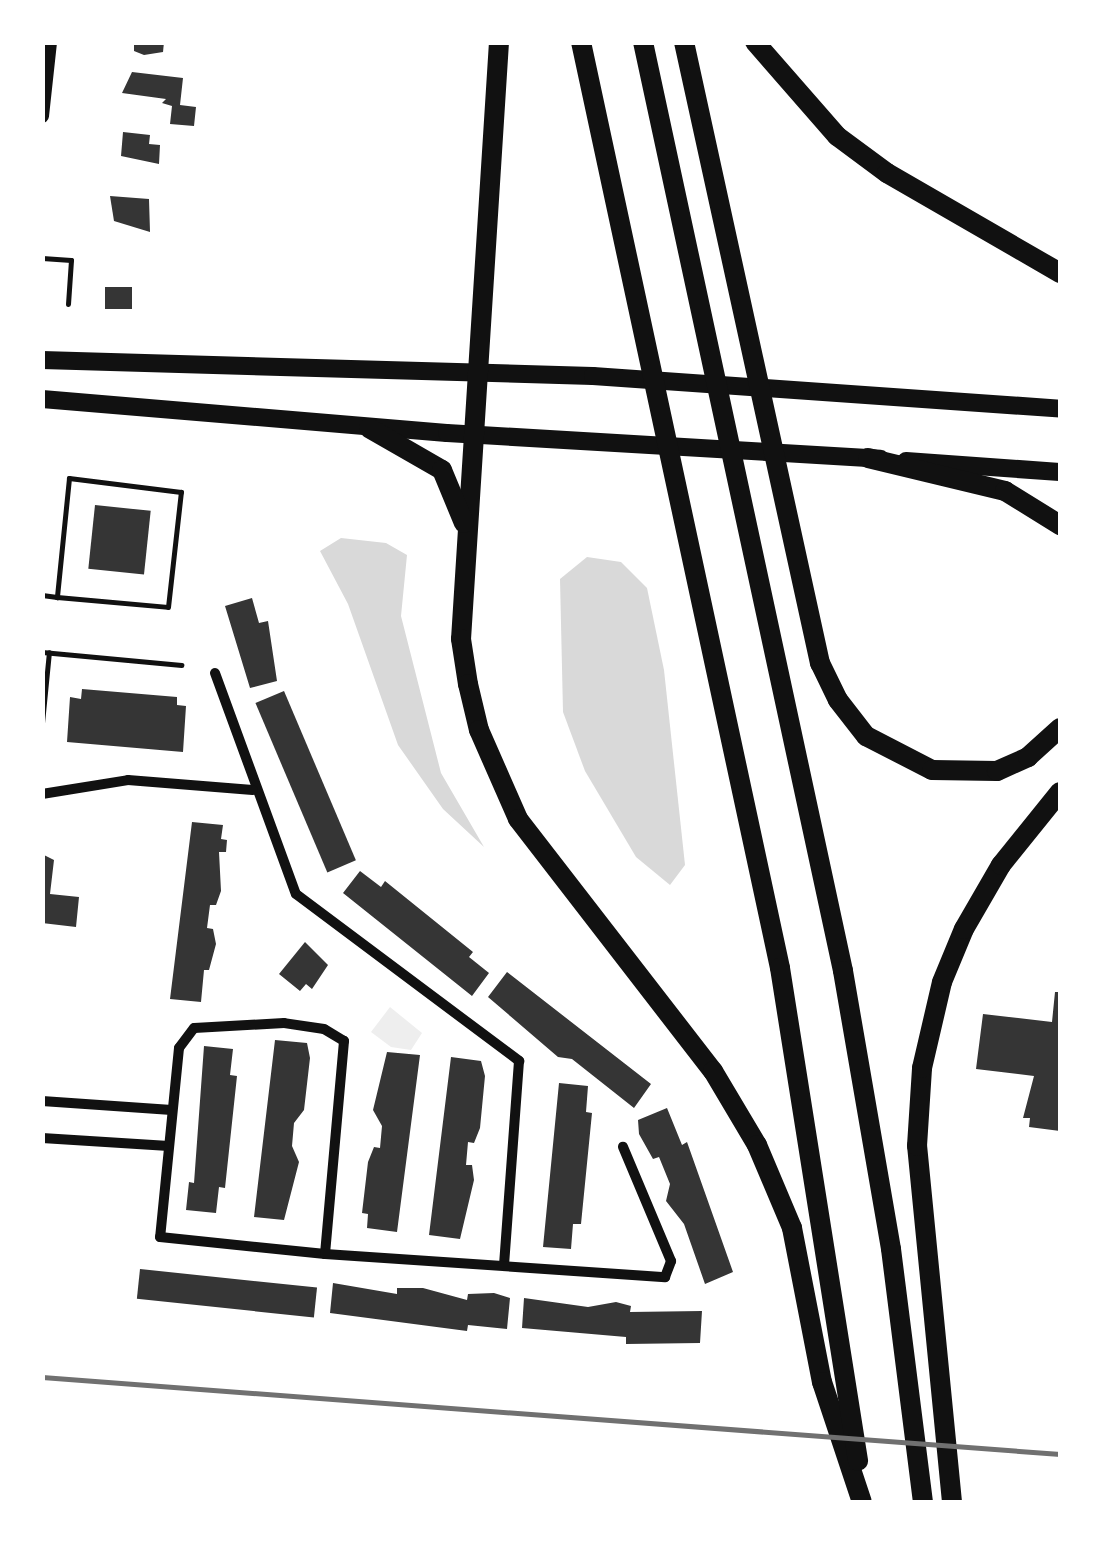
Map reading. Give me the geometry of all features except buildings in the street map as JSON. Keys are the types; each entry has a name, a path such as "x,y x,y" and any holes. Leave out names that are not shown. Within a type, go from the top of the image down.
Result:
{"highway":[{"path":"499,42 481,372 461,638 480,730 498,776 545,861 733,1100 792,1228 822,1382 863,1502"},
{"path":"581,42 776,950 848,1380 863,1502"},
{"path":"643,42 832,916 910,1386 924,1502"},
{"path":"684,42 820,664 838,700 866,736 932,770 998,770 1028,758 1060,728"},
{"path":"754,42 838,136 886,173 1060,273"},
{"path":"369,428 442,470 469,539"},
{"path":"868,458 1005,491 1060,524"},
{"path":"952,1502 918,1146 930,1027 952,956 981,896 1060,792"}],"main road":[{"path":"42,360 593,376 1060,409"},
{"path":"42,399 369,428 819,460 868,458 1060,472"}],"street":[{"path":"42,116 50,42"},
{"path":"215,673 253,790 303,902 514,1054 521,1066 504,1265"},
{"path":"42,794 128,780 253,790"},
{"path":"326,1254 345,1046 340,1034 260,1022 194,1028 180,1045 160,1236 326,1254 669,1275 670,1262 623,1147"},
{"path":"42,1100 172,1110"},
{"path":"42,1138 168,1146"}],"lane":[{"path":"42,258 70,260 68,304"},
{"path":"42,595 57,597 168,607 181,492 69,478 57,597"},
{"path":"42,724 46,652 181,665"}],"shaded area":[{"path":"341,538 386,543 407,555 401,616 441,773 484,847 443,809 398,745 348,604 320,551"},
{"path":"587,557 621,562 647,588 664,670 685,865 670,885 636,857 585,771 563,712 560,579"},
{"path":"390,1007 422,1033 411,1050 391,1047 371,1032"}],"railway":[{"path":"42,1377 1060,1454"}]}
